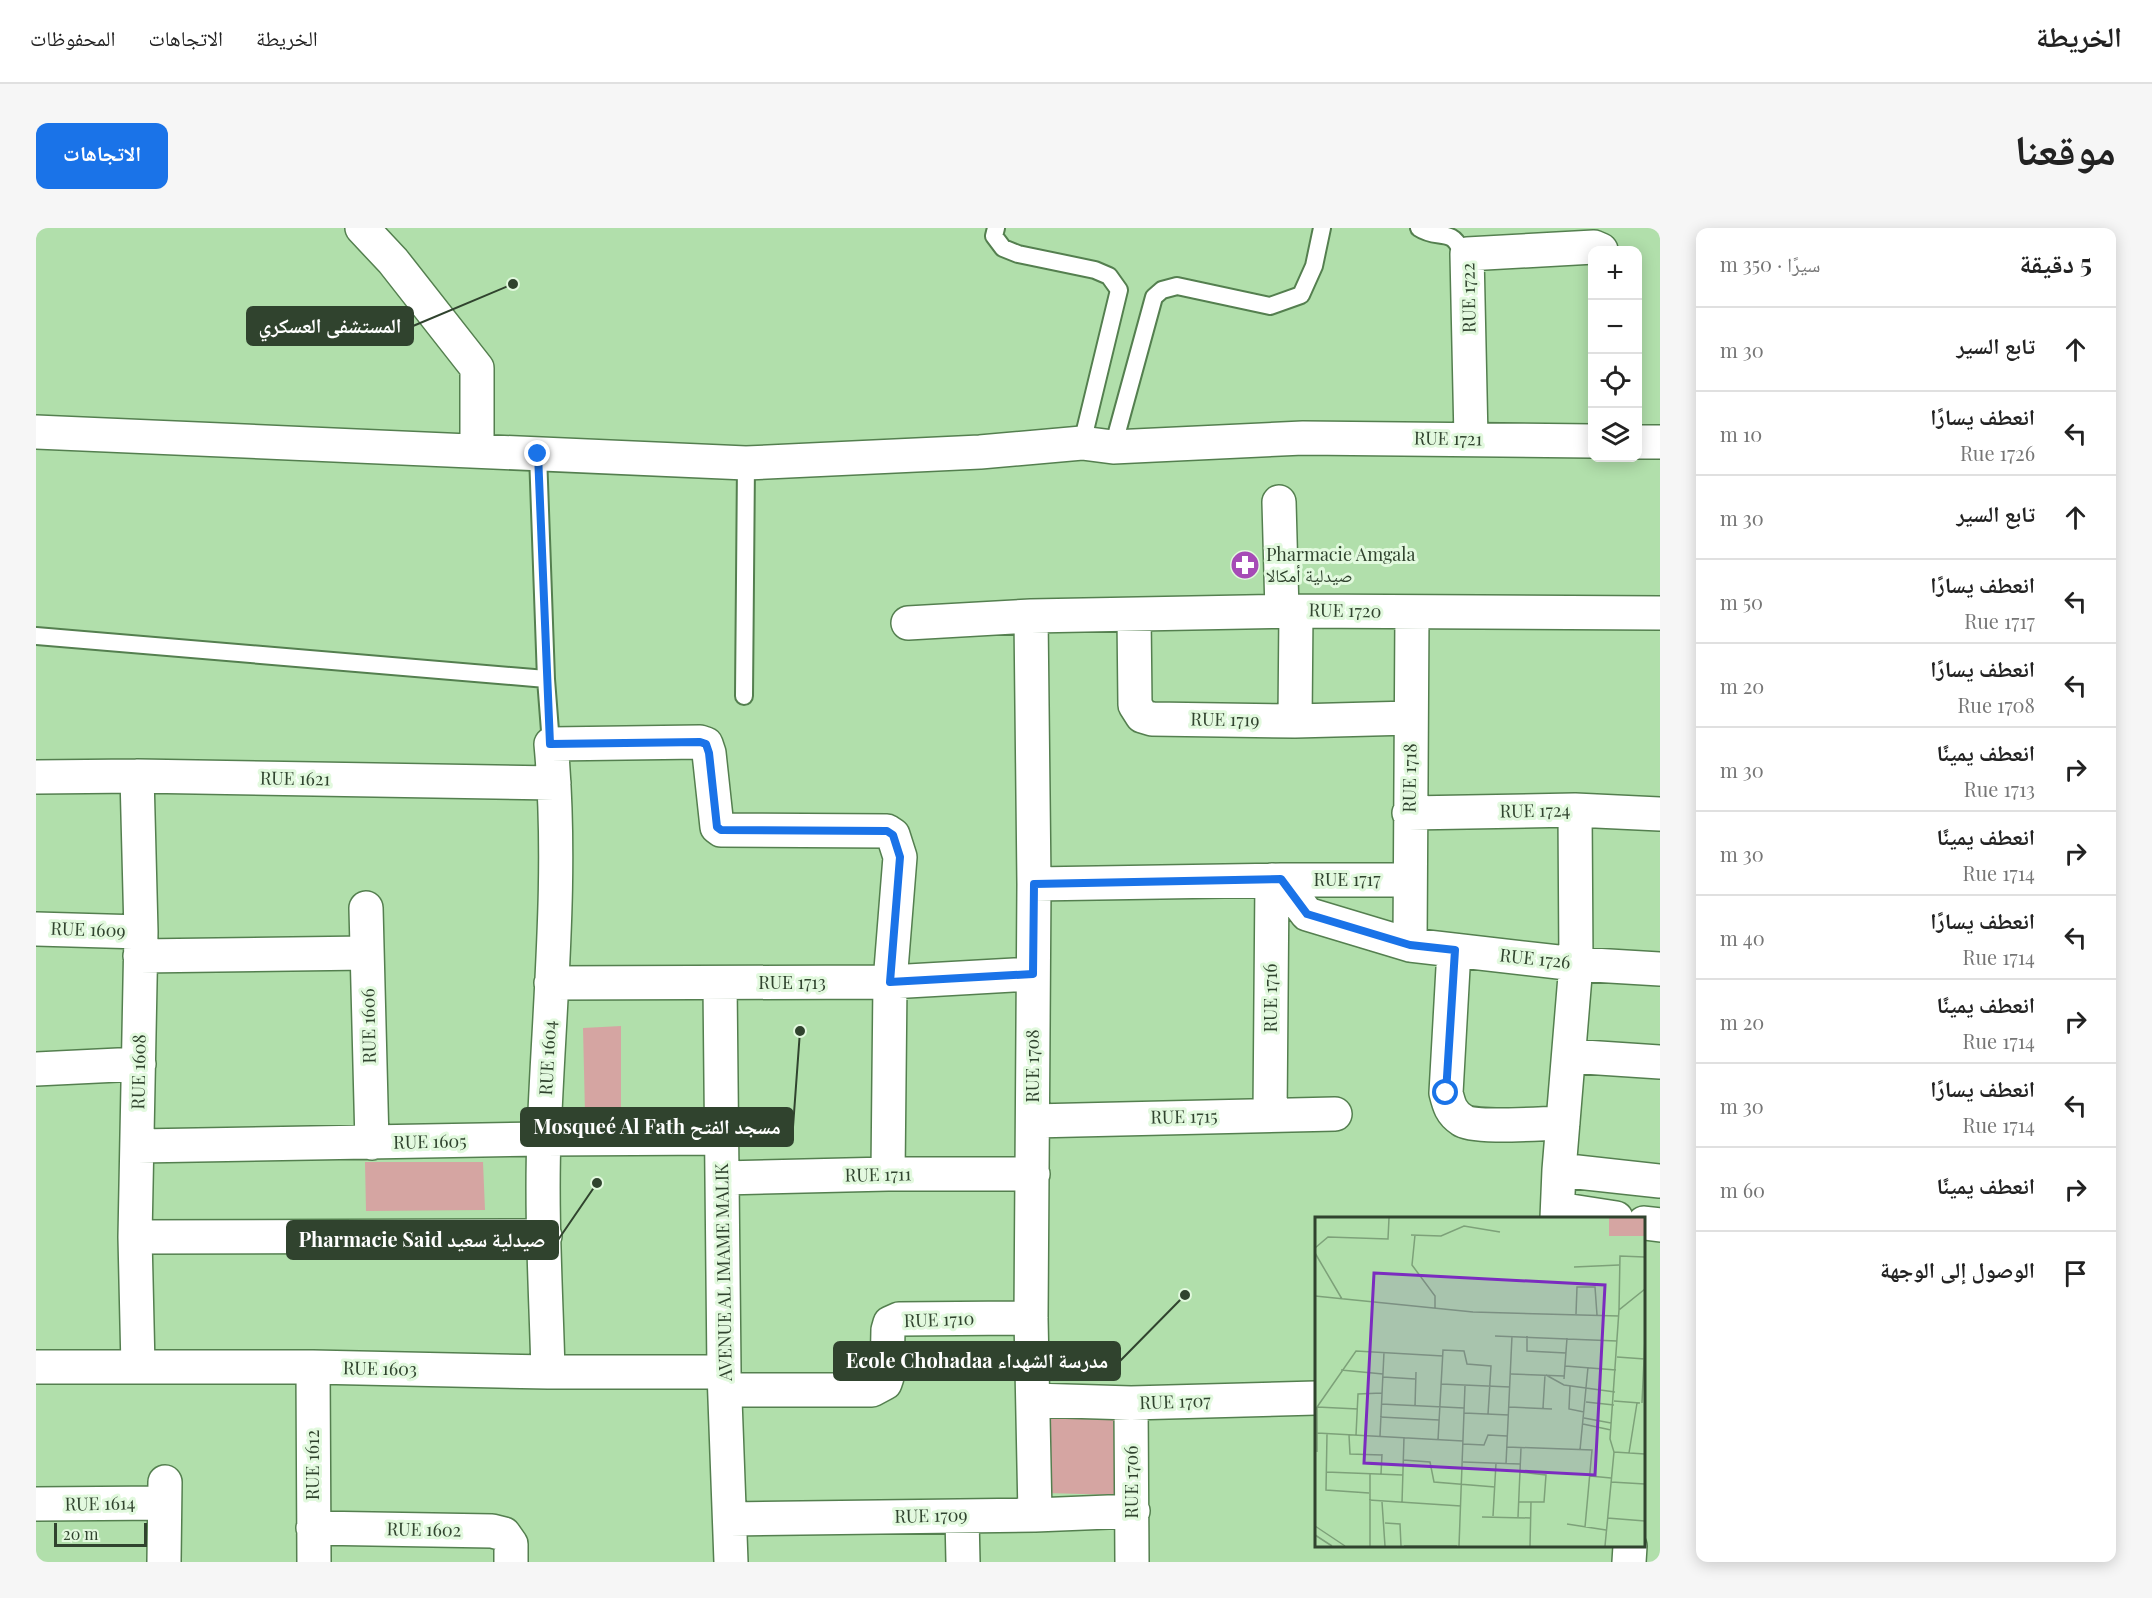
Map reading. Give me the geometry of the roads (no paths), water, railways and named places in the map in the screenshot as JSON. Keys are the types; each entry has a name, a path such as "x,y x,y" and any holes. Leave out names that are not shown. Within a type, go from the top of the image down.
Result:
{"street":[{"path":"362,228 393,261 477,368 477,451"},
{"name":"RUE 1722","path":"1471,439 1467,254 1588,247"},
{"name":"RUE 1721","path":"36,432 746,463 1097,445 1303,438 1588,441"},
{"path":"1642,442 1660,442"},
{"path":"1279,502 1289,611 1295,721"},
{"name":"RUE 1720","path":"908,623 1031,616 1289,611 1660,613"},
{"name":"RUE 1718","path":"1410,945 1412,612"},
{"name":"RUE 1719","path":"1134,615 1135,705 1142,716 1152,719 1295,721 1411,718"},
{"name":"RUE 1708","path":"1031,616 1034,884 1034,1174 1031,1318 1035,1515"},
{"path":"550,744 700,742 706,744 709,753 717,827 721,830 887,831 893,835 900,857 890,982 888,1174"},
{"name":"RUE 1604","path":"548,1372 544,1139 557,827 550,744"},
{"name":"RUE 1621","path":"36,777 137,776 554,783"},
{"name":"RUE 1608","path":"137,776 141,944 135,1237 138,1367"},
{"path":"1575,810 1576,964 1557,1214 1601,1217"},
{"name":"RUE 1724","path":"1410,813 1575,810 1660,814"},
{"name":"RUE 1726","path":"1277,880 1307,914 1410,945 1576,964 1660,969"},
{"name":"RUE 1716","path":"1270,1115 1277,880"},
{"name":"RUE 1717","path":"1034,884 1409,880"},
{"name":"RUE 1606","path":"366,908 372,1143"},
{"name":"RUE 1609","path":"36,928 141,944 367,953"},
{"path":"1455,950 1446,1093 1451,1111 1464,1122 1480,1124 1563,1123"},
{"name":"RUE 1713","path":"551,983 890,982 1033,974"},
{"name":"AVENUE AL IMAME MALIK","path":"720,983 725,1381 731,1562"},
{"path":"1569,1056 1660,1062"},
{"path":"36,1069 139,1064"},
{"name":"RUE 1715","path":"1033,1120 1335,1114"},
{"name":"RUE 1605","path":"138,1146 722,1138"},
{"path":"1559,1170 1660,1181"},
{"name":"RUE 1711","path":"723,1178 888,1174 1034,1174"},
{"path":"1645,1223 1660,1226"},
{"path":"135,1237 545,1236"},
{"name":"RUE 1710","path":"725,1381 872,1390 885,1383 887,1377 890,1323 899,1319 1031,1318"},
{"name":"RUE 1603","path":"36,1367 313,1367 548,1372 725,1381"},
{"name":"RUE 1612","path":"313,1367 314,1562"},
{"name":"RUE 1707","path":"1033,1400 1131,1403 1315,1398"},
{"name":"RUE 1706","path":"1131,1403 1132,1562"},
{"name":"RUE 1614","path":"36,1504 165,1493 164,1562"},
{"name":"RUE 1709","path":"730,1519 1035,1515 1133,1511"},
{"path":"962,1516 963,1562"},
{"name":"RUE 1602","path":"313,1528 504,1534 511,1544 511,1562"},
{"path":"1629,1562 1630,1547"}],"lane":[{"path":"996,228 994,236 1003,248 1018,255 1095,270 1109,276 1119,290 1097,445"},
{"path":"1097,445 1154,297 1162,290 1178,286 1270,306 1301,295 1314,266 1322,228"},
{"path":"1419,228 1427,232 1453,234 1460,249 1467,254"},
{"path":"538,454 550,744"},
{"path":"744,696 746,463"},
{"path":"36,636 546,679"}],"place":[{"name":"المستشفى العسكري","path":"513,284"},
{"name":"Pharmacie Amgala صيدلية أمكالا","path":"1245,565"},
{"name":"Mosqueé Al Fath مسجد الفتح","path":"800,1031"},
{"name":"Pharmacie Said صيدلية سعيد","path":"597,1183"},
{"name":"Ecole Chohadaa مدرسة الشهداء","path":"1185,1295"}]}
